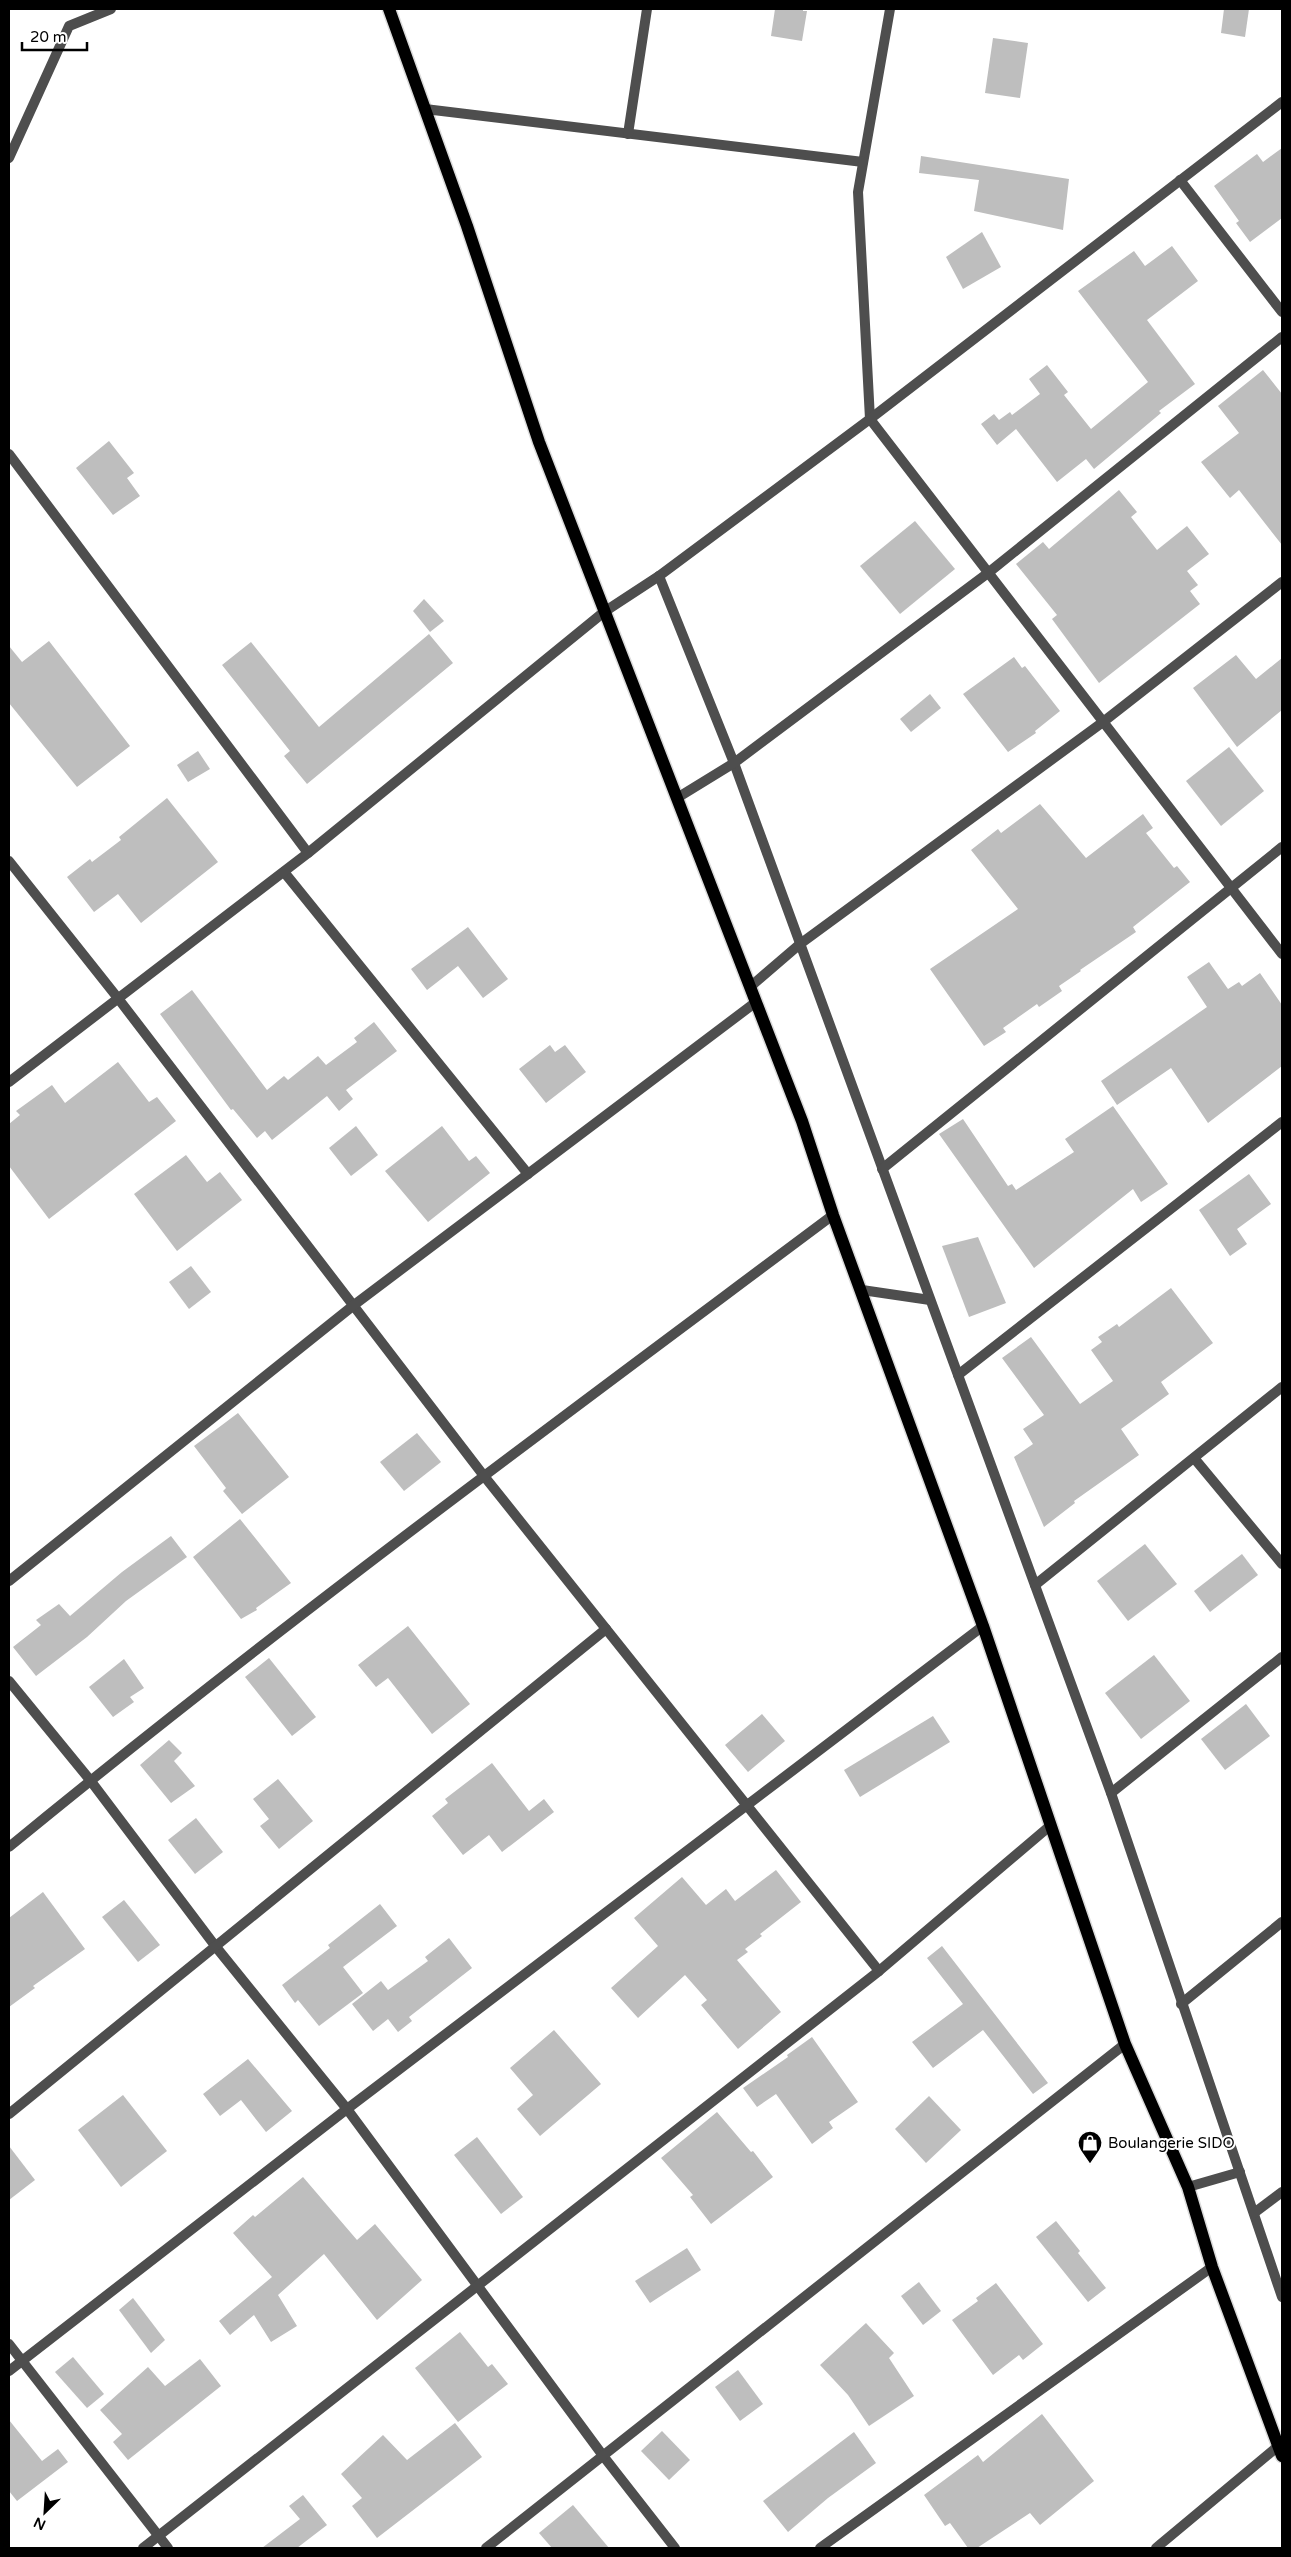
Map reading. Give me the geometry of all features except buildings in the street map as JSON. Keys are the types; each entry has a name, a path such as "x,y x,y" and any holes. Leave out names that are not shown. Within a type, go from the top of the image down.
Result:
{"main road":[{"path":"389,9 467,226 539,442 802,1121 834,1215 983,1626 1125,2044 1188,2187 1212,2267 1281,2448"}],"street":[{"path":"9,158 68,26 110,9"},
{"path":"628,134 647,9"},
{"path":"890,9 858,192 870,419 1282,954"},
{"path":"9,1082 116,997 284,872 604,612 659,576 870,419 1282,102"},
{"path":"425,109 863,162"},
{"path":"1180,180 1282,312"},
{"path":"677,798 734,763 988,572 1282,337"},
{"path":"10,459 308,853"},
{"path":"659,576 734,763 1111,1793 1181,2004 1282,2297"},
{"path":"750,987 800,944 1103,722 1282,582"},
{"path":"882,1169 1282,847"},
{"path":"9,861 354,1305 484,1476 879,1971"},
{"path":"284,872 528,1174"},
{"path":"9,1581 354,1305 756,1002"},
{"path":"958,1375 1282,1122"},
{"path":"9,1847 90,1780 484,1476 834,1215"},
{"path":"862,1290 930,1300"},
{"path":"1035,1586 1282,1387"},
{"path":"1194,1458 1282,1564"},
{"path":"9,2371 347,2109 983,1626"},
{"path":"9,2114 606,1629"},
{"path":"1111,1793 1282,1657"},
{"path":"9,1681 90,1780 216,1947 347,2109 604,2457 675,2548"},
{"path":"143,2548 879,1971 1051,1825"},
{"path":"1181,2004 1282,1922"},
{"path":"486,2548 604,2457 1125,2044"},
{"path":"1188,2187 1240,2172"},
{"path":"1254,2213 1282,2192"},
{"path":"820,2548 1212,2267"},
{"path":"9,2344 168,2548"},
{"path":"1156,2548 1281,2448"}],"place":[{"name":"Boulangerie SIDO","path":"1090,2164"}]}
